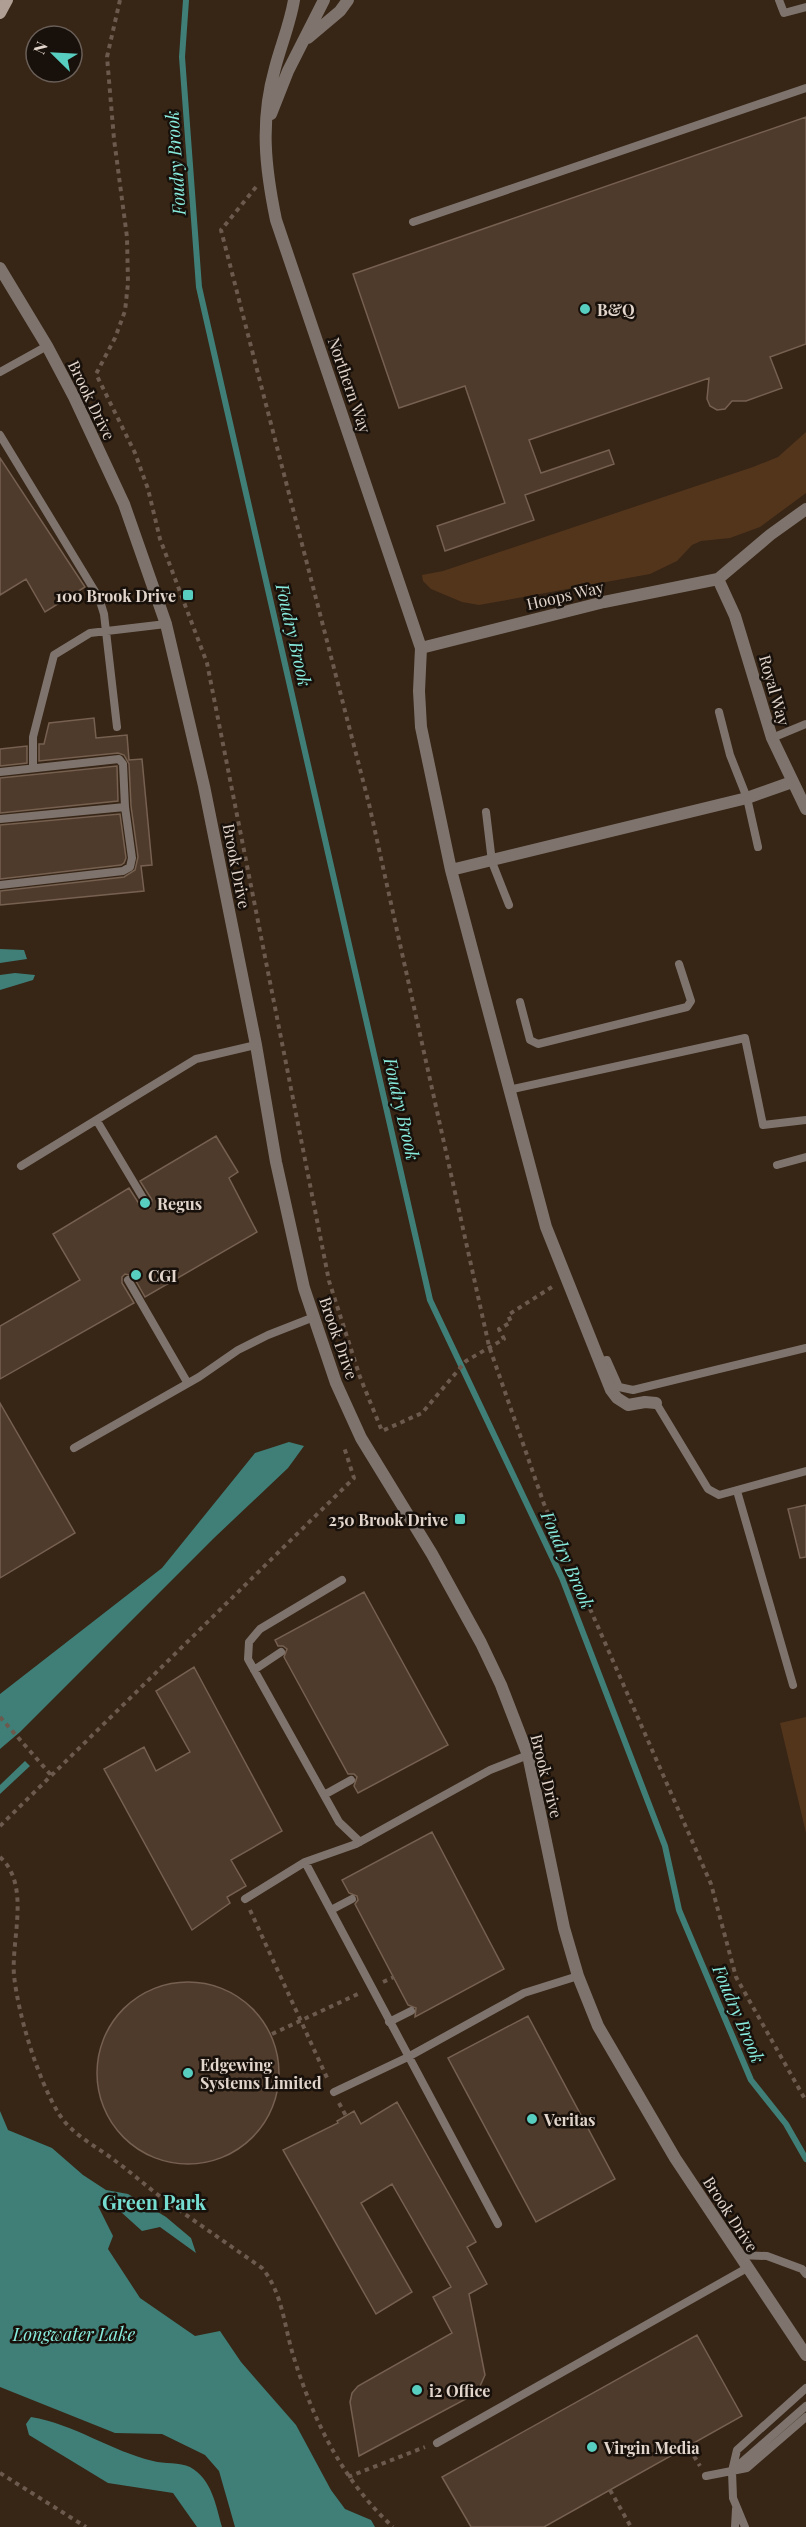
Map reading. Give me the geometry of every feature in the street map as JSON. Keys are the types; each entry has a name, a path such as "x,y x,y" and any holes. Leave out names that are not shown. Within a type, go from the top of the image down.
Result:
{"street":[{"path":"0,13 7,0"},
{"name":"Northern Way","path":"294,0 291,20 269,93 265,129 267,174 276,220 422,648"},
{"name":"Northern Way","path":"265,129 288,71 324,0"},
{"name":"Northern Way","path":"303,42 340,11 348,0"},
{"name":"Brook Drive","path":"0,268 47,346 124,504 166,624 204,786 256,1045 276,1162 304,1288 336,1383 361,1438 432,1554 481,1643 501,1685 528,1755 564,1928 578,1976 598,2026 675,2158 806,2355"},
{"path":"718,579 806,508"},
{"name":"Hoops Way","path":"422,648 604,602 718,579"},
{"name":"Royal Way","path":"718,579 735,616 771,738 806,808"},
{"path":"422,648 419,691 421,727 451,870 546,1227 599,1362 616,1398 628,1405 656,1403"},
{"path":"451,870 492,862 747,798 792,782"}],"lane":[{"path":"779,0 784,13 806,7"},
{"path":"413,222 806,88"},
{"path":"0,372 47,346"},
{"path":"0,435 99,598 106,630 117,728"},
{"path":"33,768 33,737 54,655 90,633 166,624"},
{"path":"719,712 730,755 747,798 758,847"},
{"path":"771,738 806,724"},
{"path":"0,772 119,759 123,764 125,807 132,858 130,867 123,871 0,885"},
{"path":"0,819 125,807"},
{"path":"486,812 492,862 509,905"},
{"path":"520,1002 530,1040 538,1044 687,1007 691,1001 679,964"},
{"path":"508,1090 744,1038 764,1125 806,1120"},
{"path":"21,1166 196,1059 256,1045"},
{"path":"97,1121 146,1203"},
{"path":"777,1165 806,1157"},
{"path":"128,1280 188,1382"},
{"path":"74,1448 199,1377 238,1350 268,1335 314,1317"},
{"path":"599,1362 607,1360 619,1387 633,1390 805,1351"},
{"path":"656,1403 708,1489 718,1495 806,1471"},
{"path":"737,1491 793,1685"},
{"path":"342,1580 260,1629 249,1642 248,1659 339,1822 360,1842"},
{"path":"254,1670 281,1652"},
{"path":"245,1899 305,1862 360,1842 490,1770 528,1755"},
{"path":"324,1795 351,1780"},
{"path":"305,1862 370,1988 498,2224"},
{"path":"331,1910 352,1899"},
{"path":"334,2092 408,2057 524,1993 578,1976"},
{"path":"389,2022 411,2011"},
{"path":"738,2255 767,2256 802,2269 806,2274"},
{"path":"436,2443 747,2268"},
{"path":"745,2527 733,2498 732,2471 736,2450 806,2388"},
{"path":"732,2471 806,2406"},
{"path":"706,2476 747,2468 806,2417"},
{"path":"735,2527 736,2507"}],"path":[{"path":"120,0 107,57 114,139 127,237 128,283 125,312 115,338 96,374 135,453 148,489 160,539 207,663 329,1281 360,1377 382,1431 422,1413 466,1361 504,1339 499,1329 511,1322 507,1315 566,1278"},
{"path":"267,174 221,230 369,804 489,1346 544,1504 711,1884 736,1977 806,2101"},
{"path":"0,1826 354,1478 344,1447"},
{"path":"0,1717 51,1775"},
{"path":"0,1857 8,1864 15,1885 18,1904 14,1977 30,2046 60,2115 73,2131 118,2162 159,2196 262,2268 272,2281 299,2376 322,2430 348,2477 373,2508 393,2527"},
{"path":"245,1899 299,2020 346,2116"},
{"path":"272,2034 394,1977"},
{"path":"348,2477 436,2443"},
{"path":"694,2456 706,2476"},
{"path":"0,2473 86,2527"},
{"path":"610,2490 631,2527"}],"shaded area":[{"path":"806,432 806,493 760,527 730,538 701,541 692,545 677,561 650,574 479,605 462,602 431,589 423,581 422,575 443,571 753,467 778,457"},
{"path":"806,1717 806,1833 780,1723"}],"water":[{"path":"0,949 24,950 27,959 0,963"},
{"path":"15,973 35,975 33,980 0,990 0,975"},
{"path":"289,1442 304,1446 288,1468 0,1749 0,1694 162,1568 255,1453"},
{"path":"25,1761 30,1766 0,1794 0,1785"},
{"name":"Longwater Lake","path":"0,2111 8,2130 52,2148 83,2175 106,2190 128,2194 166,2217 191,2238 196,2253 160,2227 142,2231 111,2203 98,2206 113,2236 108,2249 140,2298 195,2336 220,2331 241,2362 296,2425 331,2490 345,2509 371,2520 375,2527 235,2527 219,2471 205,2455 162,2434 115,2433 0,2387"},
{"path":"31,2417 62,2425 137,2457 190,2467 203,2478 208,2486 222,2527 197,2527 173,2493 108,2483 29,2435 26,2424"}],"building":[{"name":"B&Q","path":"806,117 806,344 770,357 782,388 746,401 732,401 725,409 717,410 710,406 707,399 709,378 529,440 541,473 609,450 614,464 525,495 534,520 445,551 437,526 505,503 465,386 399,408 353,274"},
{"path":"0,458 85,587 45,612 26,579 0,595"},
{"path":"94,718 96,738 127,735 129,760 142,759 152,865 141,866 144,891 0,905 0,891 124,877 135,870 138,857 131,806 129,764 124,755 118,753 39,761 39,744 44,744 49,723"},
{"path":"27,746 27,763 0,766 0,749"},
{"path":"117,766 118,801 0,813 0,778"},
{"path":"120,814 126,858 121,865 0,879 0,825"},
{"path":"216,1136 238,1172 229,1178 257,1232 145,1297 133,1276 125,1274 122,1277 122,1283 134,1303 0,1379 0,1326 80,1280 53,1234 129,1188 141,1207 150,1208 152,1200 140,1181"},
{"path":"0,1403 75,1533 0,1578"},
{"path":"806,1505 806,1557 800,1558 788,1509"},
{"path":"364,1592 448,1745 358,1793 354,1786 357,1777 354,1774 348,1774 284,1657 287,1649 278,1646 275,1640"},
{"path":"194,1667 282,1831 231,1860 246,1886 227,1897 230,1903 192,1930 104,1769 144,1747 156,1771 190,1752 156,1691"},
{"path":"432,1832 504,1969 415,2017 416,2008 408,2005 355,1904 358,1900 357,1896 349,1893 342,1880"},
{"path":"188,1982 206,1983 223,1989 239,1997 253,2008 264,2022 272,2038 278,2055 278,2091 272,2108 264,2124 253,2138 239,2149 223,2157 206,2163 188,2164 170,2163 153,2157 137,2149 123,2138 112,2124 104,2108 98,2091 97,2073 98,2055 104,2038 112,2022 123,2008 137,1997 153,1989 170,1983"},
{"name":"Veritas","path":"528,2016 615,2179 536,2222 448,2058"},
{"path":"397,2102 476,2242 467,2247 487,2284 469,2294 485,2375 477,2393 359,2456 350,2402 352,2393 358,2386 452,2333 433,2297 451,2287 392,2184 361,2203 412,2292 376,2314 283,2150 338,2123 337,2121 354,2111 361,2124"},
{"name":"Virgin Media","path":"697,2335 742,2416 544,2527 471,2527 442,2477"}],"waterway":[{"name":"Foudry Brook","path":"186,0 182,57 199,287 430,1300 562,1578 665,1846 679,1910 751,2080 786,2124 806,2159"}],"place":[{"name":"B&Q","path":"585,309"},
{"name":"100 Brook Drive","path":"188,595"},
{"name":"Regus","path":"145,1203"},
{"name":"CGI","path":"136,1275"},
{"name":"250 Brook Drive","path":"460,1519"},
{"name":"Edgewing Systems Limited","path":"188,2073"},
{"name":"Veritas","path":"532,2119"},
{"name":"i2 Office","path":"417,2390"},
{"name":"Virgin Media","path":"592,2447"}],"district":[{"name":"Green Park","path":"154,2201"}]}
